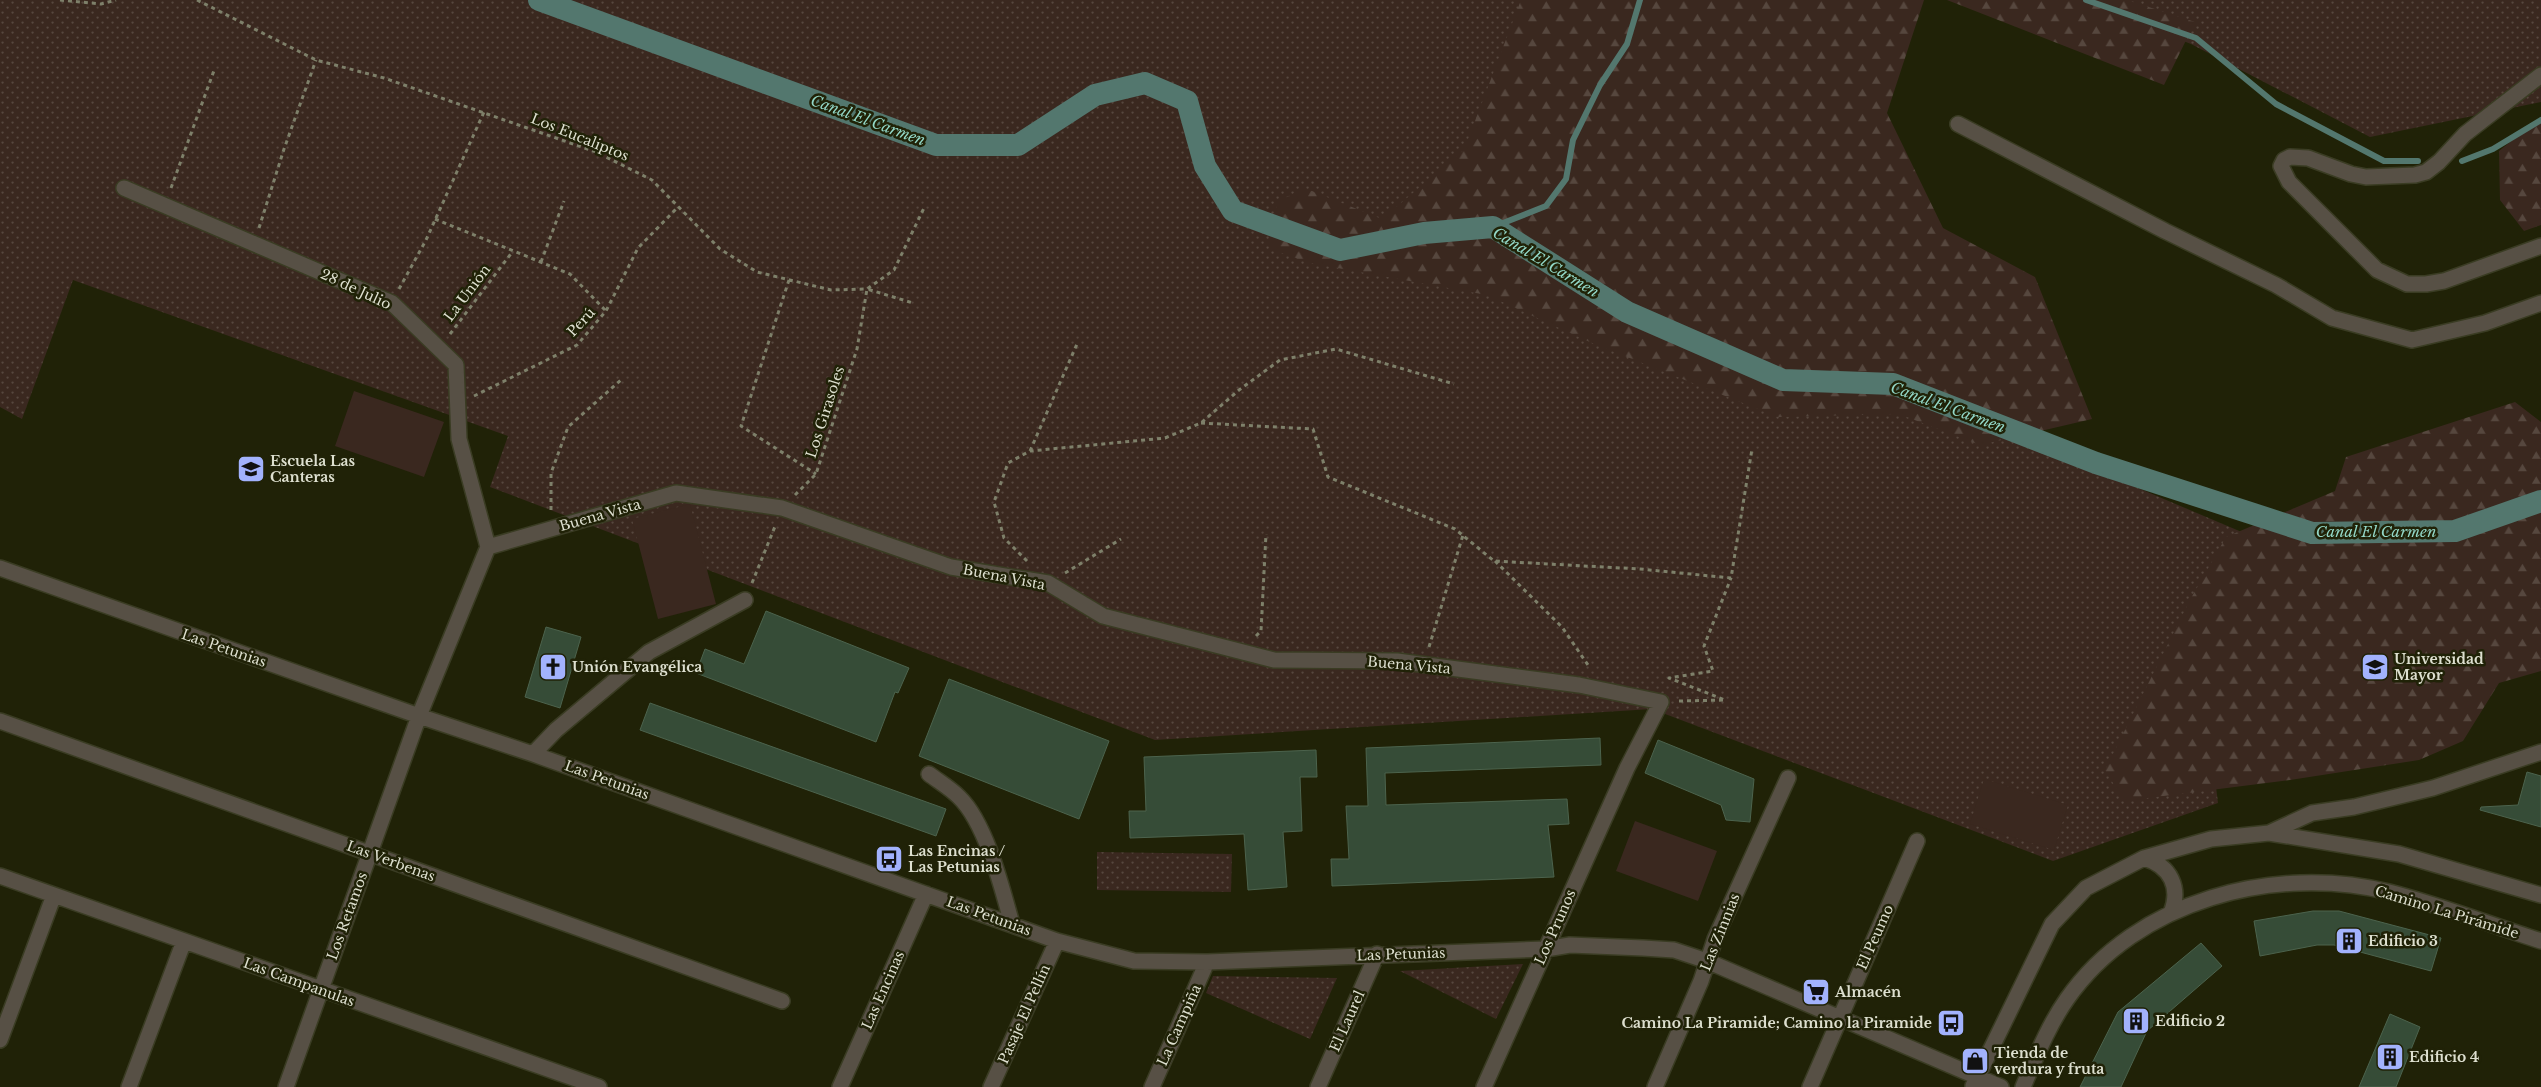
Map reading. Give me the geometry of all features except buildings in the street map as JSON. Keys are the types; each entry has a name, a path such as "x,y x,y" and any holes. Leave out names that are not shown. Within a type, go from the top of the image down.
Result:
{"street":[{"path":"2541,75 2465,134 2439,162 2426,172 2400,177 2366,177 2299,156 2284,160 2281,166 2289,182 2376,270 2407,284 2426,284 2444,281 2541,246"},
{"path":"1958,124 2276,286 2332,318 2412,340 2485,323 2541,303"},
{"name":"28 de Julio","path":"124,188 392,302 440,349 456,365 459,439 488,547"},
{"name":"Buena Vista","path":"488,547 676,493 782,508 951,567 1048,583 1104,616 1274,660 1397,661 1605,690 1661,702"},
{"path":"419,716 488,547"},
{"name":"Las Petunias","path":"0,568 419,716 533,754 1057,941 1134,961 1207,962 1546,949 1570,945 1674,950 1708,961 1840,1017 1974,1082 2001,1087"},
{"path":"533,754 556,730 649,652 745,600"},
{"name":"Los Prunos","path":"1484,1087 1627,768 1661,702"},
{"name":"Los Retamos","path":"286,1087 419,716"},
{"name":"Las Verbenas","path":"0,721 782,1001"},
{"path":"2269,833 2312,813 2354,807 2433,788 2541,752"},
{"path":"928,774 960,798 977,825 995,863 1012,924"},
{"name":"Las Zinnias","path":"1655,1087 1701,982 1715,939 1788,778"},
{"path":"1974,1082 2052,924 2086,888 2144,858 2211,839 2269,833 2399,854 2541,895"},
{"name":"El Peumo","path":"1810,1087 1917,841"},
{"path":"2144,858 2163,866 2173,882 2176,894 2171,913"},
{"name":"Las Campanulas","path":"0,876 599,1087"},
{"name":"Camino La Pirámide","path":"2023,1087 2053,1021 2084,977 2124,941 2171,913 2253,887 2347,885 2389,892 2541,941"},
{"name":"Las Encinas","path":"840,1087 926,894"},
{"path":"0,1040 54,895"},
{"path":"129,1087 184,941"},
{"name":"Pasaje El Pellín","path":"991,1087 1057,941"},
{"name":"El Laurel","path":"1318,1087 1377,954"},
{"name":"La Campiña","path":"1152,1087 1207,962"}],"path":[{"path":"60,0 101,4 116,0"},
{"name":"Los Eucaliptos","path":"197,0 316,60 384,78 596,152 652,180 720,249 757,272 831,290 867,289"},
{"path":"254,243 284,149 316,60"},
{"path":"165,205 215,68"},
{"path":"392,302 435,219 484,112"},
{"path":"541,262 564,201"},
{"name":"Perú","path":"458,404 577,345 606,311 638,248 678,207"},
{"path":"867,289 894,270 924,208"},
{"path":"435,219 570,274 606,311"},
{"name":"La Unión","path":"440,349 513,251"},
{"path":"790,280 740,426 816,474"},
{"path":"867,289 913,303"},
{"name":"Los Girasoles","path":"745,600 782,508 816,474 858,350 867,289"},
{"path":"1030,451 1077,344"},
{"path":"1121,539 1048,583 1004,538 994,502 1008,463 1030,451 1165,438 1201,423 1239,390 1280,360 1336,349 1454,384"},
{"path":"552,529 550,473 568,427 622,379"},
{"path":"1201,423 1313,429 1328,477 1455,529 1463,535 1494,561 1562,627 1605,690"},
{"path":"1661,702 1725,700 1669,678 1713,671 1704,646 1731,578 1752,449"},
{"path":"1242,652 1261,631 1266,534"},
{"path":"1423,664 1463,535"},
{"path":"1494,561 1640,569 1731,578"}],"green space":[{"path":"0,0 1733,0 1893,384 2244,533 2209,730 2218,803 2053,861 1652,709 1155,740 490,487 508,436 73,280 22,419 0,407"},
{"path":"1521,0 1924,0 1887,113 1943,228 2035,277 2092,419 1980,445 1899,414 1778,417 1592,343 1487,295 1310,263 1270,249 1277,202 1304,188 1382,219 1464,150"},
{"path":"1947,0 2127,0 2195,22 2164,85"},
{"path":"2079,0 2541,0 2541,102 2370,137 2191,44"},
{"path":"2541,117 2541,225 2524,231 2500,200 2499,151"},
{"path":"354,391 444,422 424,477 335,446"},
{"name":"Universidad Mayor","path":"2515,402 2541,422 2541,671 2499,683 2463,741 2419,760 2290,780 2124,801 2105,770 2190,600 2226,537 2335,491 2346,457"},
{"path":"690,504 716,604 658,619 632,519"},
{"path":"1984,779 2068,805 2054,850 1970,824"},
{"path":"1635,821 1717,851 1698,901 1616,871"},
{"path":"1097,852 1232,854 1231,892 1097,890"},
{"path":"1523,964 1496,1019 1400,971"},
{"path":"1213,976 1337,978 1310,1039 1206,993"}],"waterway":[{"name":"Canal El Carmen","path":"539,0 936,145 1018,145 1095,95 1145,83 1187,101 1205,166 1233,211 1340,250 1424,233 1493,227 1627,312 1783,380 1893,384 2096,463 2312,533 2455,531 2541,501"},
{"path":"1493,227 1546,206 1566,179 1573,140 1600,85 1627,44 1640,0"},
{"path":"2086,0 2196,38 2276,104 2384,161 2418,161"},
{"path":"2462,161 2493,149 2541,120"}],"place":[{"name":"Escuela Las Canteras","path":"251,469"},
{"name":"Unión Evangélica","path":"553,667"},
{"name":"Universidad Mayor","path":"2375,667"},
{"name":"Las Encinas / Las Petunias","path":"889,859"},
{"name":"Edificio 3","path":"2349,941"},
{"name":"Almacén","path":"1816,992"},
{"name":"Edificio 2","path":"2136,1021"},
{"name":"Camino La Piramide; Camino la Piramide","path":"1951,1023"},
{"name":"Edificio 4","path":"2390,1057"},
{"name":"Tienda de verdura y fruta","path":"1975,1061"}]}
